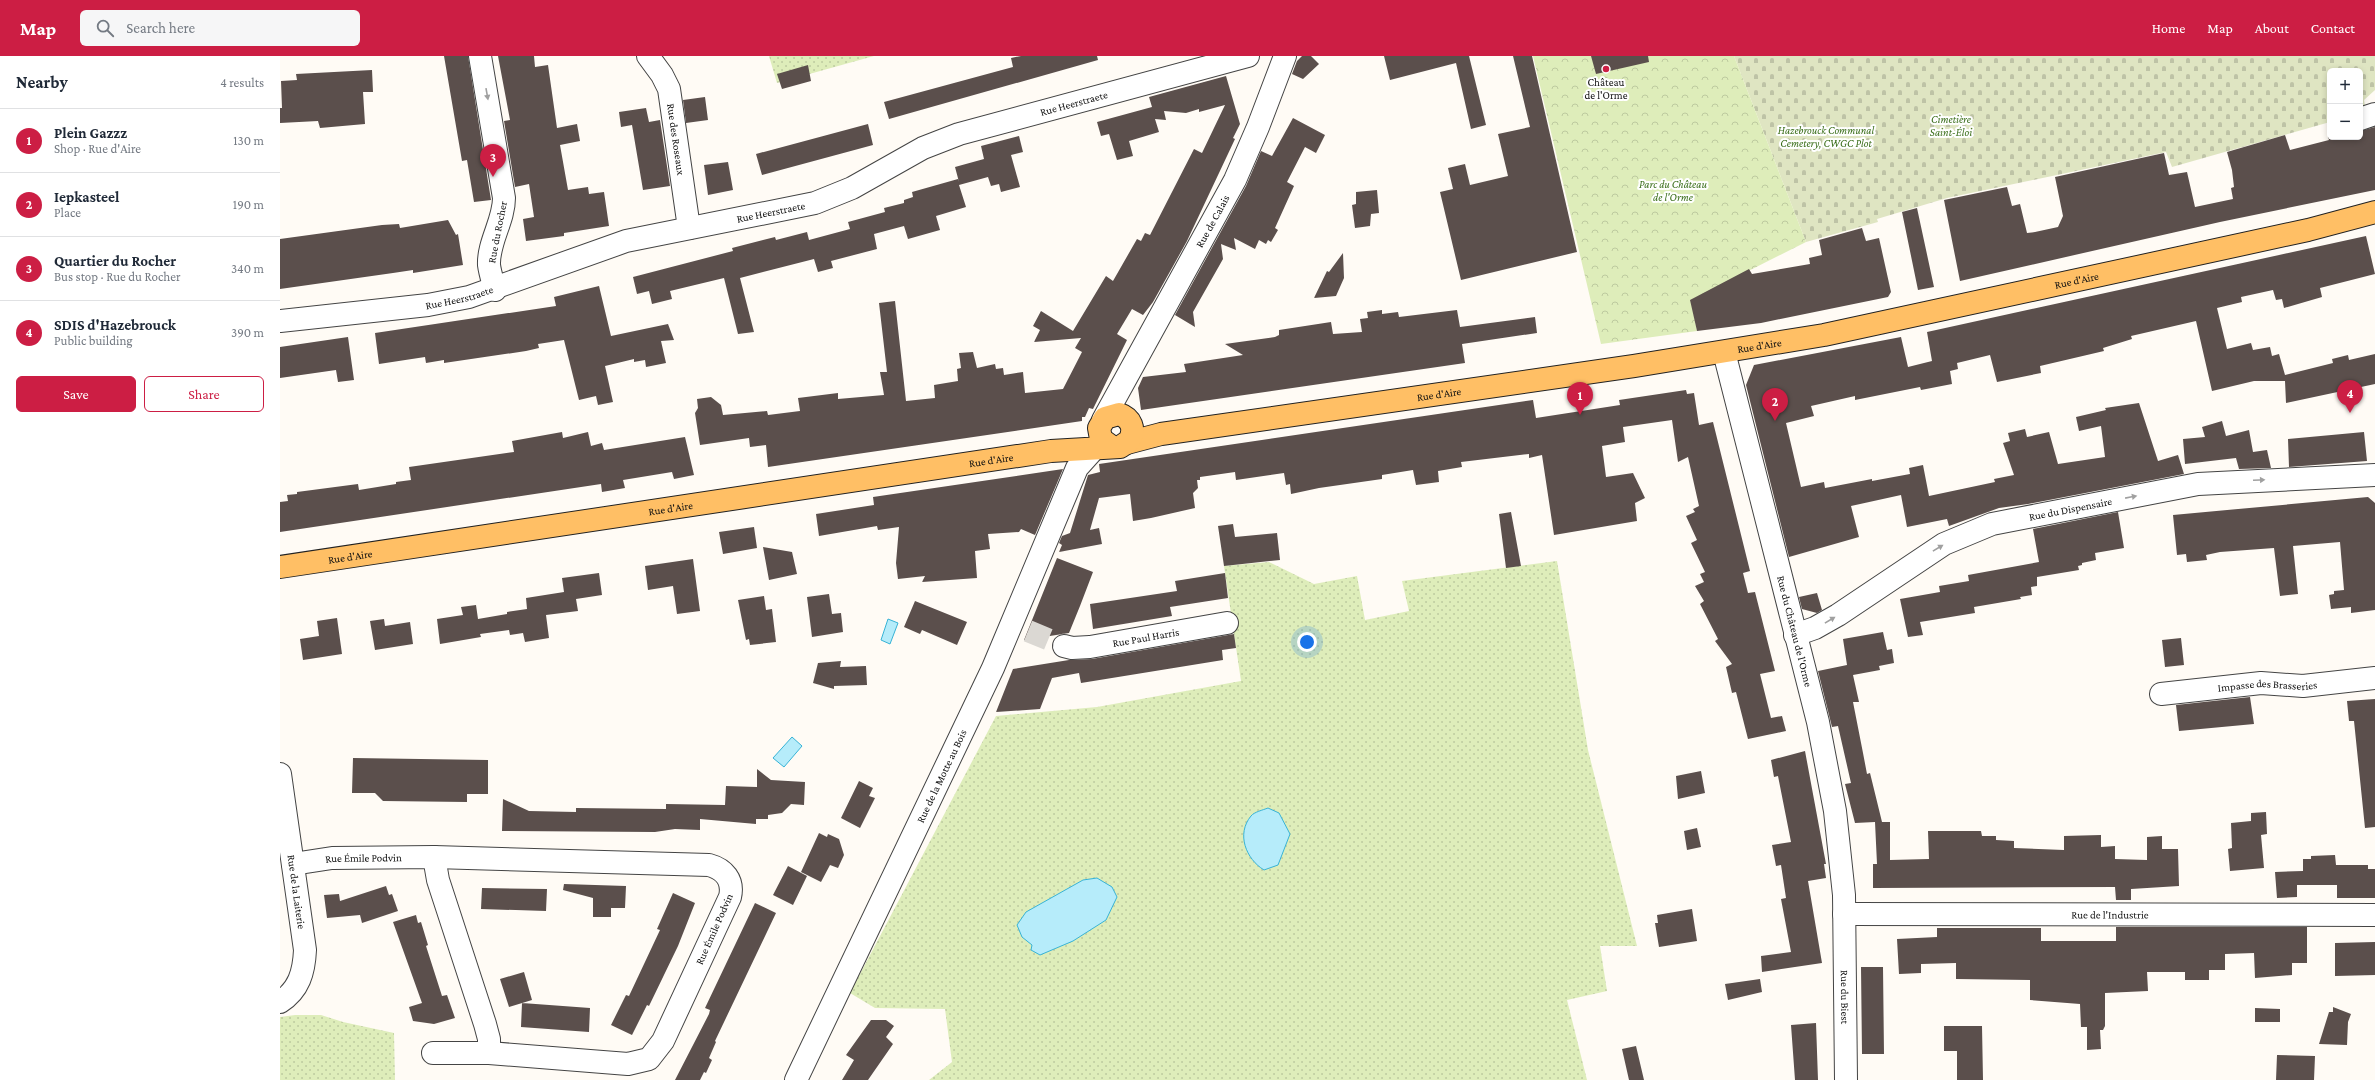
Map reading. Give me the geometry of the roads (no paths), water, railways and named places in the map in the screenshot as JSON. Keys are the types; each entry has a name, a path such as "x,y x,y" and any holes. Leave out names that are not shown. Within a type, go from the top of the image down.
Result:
{"main road":[{"name":"Rue d'Aire","path":"280,567 1147,432 1161,434 1724,352 1882,323 2350,220 2375,212"},
{"name":"Rue d'Aire","path":"2350,220 2375,217"}],"street":[{"name":"Rue du Rocher","path":"480,56 504,198 504,207 490,258 490,272 495,290"},
{"name":"Rue des Roseaux","path":"648,56 662,75 669,89 689,228"},
{"name":"Rue Heerstraete","path":"280,321 428,305 495,290 612,245 815,203 852,188 923,148 953,136 1248,56"},
{"name":"Rue de Calais","path":"1098,440 1122,397 1126,380 1235,180 1256,133 1280,57"},
{"path":"2363,118 2375,114"},
{"name":"Rue du Château de l'Orme","path":"1724,352 1794,635 1818,722 1834,800 1843,878 1844,914"},
{"name":"Rue de la Motte au Bois","path":"796,1080 970,716 1020,628 1098,440"},
{"name":"Rue du Dispensaire","path":"1794,635 1815,628 1838,615 1944,544 1992,524 2198,484 2375,475"},
{"name":"Rue Paul Harris","path":"1064,646 1072,648 1090,647 1227,623"},
{"name":"Impasse des Brasseries","path":"2161,694 2269,683 2304,686 2375,678"},
{"name":"Rue de la Laiterie","path":"280,774 282,796 304,931 304,958 301,978 296,987 280,1002"},
{"path":"434,857 438,880 487,1031 489,1053"},
{"name":"Rue Émile Podvin","path":"293,864 332,858 434,857 709,865 724,872 731,884 730,897 663,1041 649,1059 628,1064 489,1053 433,1053"},
{"name":"Rue de l'Industrie","path":"1844,914 2375,914"},
{"name":"Rue du Biest","path":"1844,914 1846,1080"}],"water":[{"path":"888,619 898,623 890,644 881,640"},
{"path":"792,737 802,746 784,767 773,758"},
{"path":"1268,808 1279,813 1290,834 1278,865 1264,870 1248,853 1245,846 1244,830 1252,815"},
{"path":"1097,878 1112,887 1117,897 1106,920 1073,941 1040,955 1031,950 1032,945 1022,937 1017,925 1026,912 1083,880"}],"tunnel":[{"path":"1028,631 1064,646"}],"place":[{"name":"Château de l'Orme","path":"1606,69"},
{"name":"Quartier du Rocher","path":"493,177"},
{"name":"SDIS d'Hazebrouck","path":"2350,413"},
{"name":"Plein Gazzz","path":"1580,415"},
{"name":"Iepkasteel","path":"1775,421"}],"park label":[{"name":"Cimetière Saint-Éloi","path":"1951,125"},
{"name":"Hazebrouck Communal Cemetery, CWGC Plot","path":"1826,136"},
{"name":"Parc du Château de l'Orme","path":"1673,190"}]}
